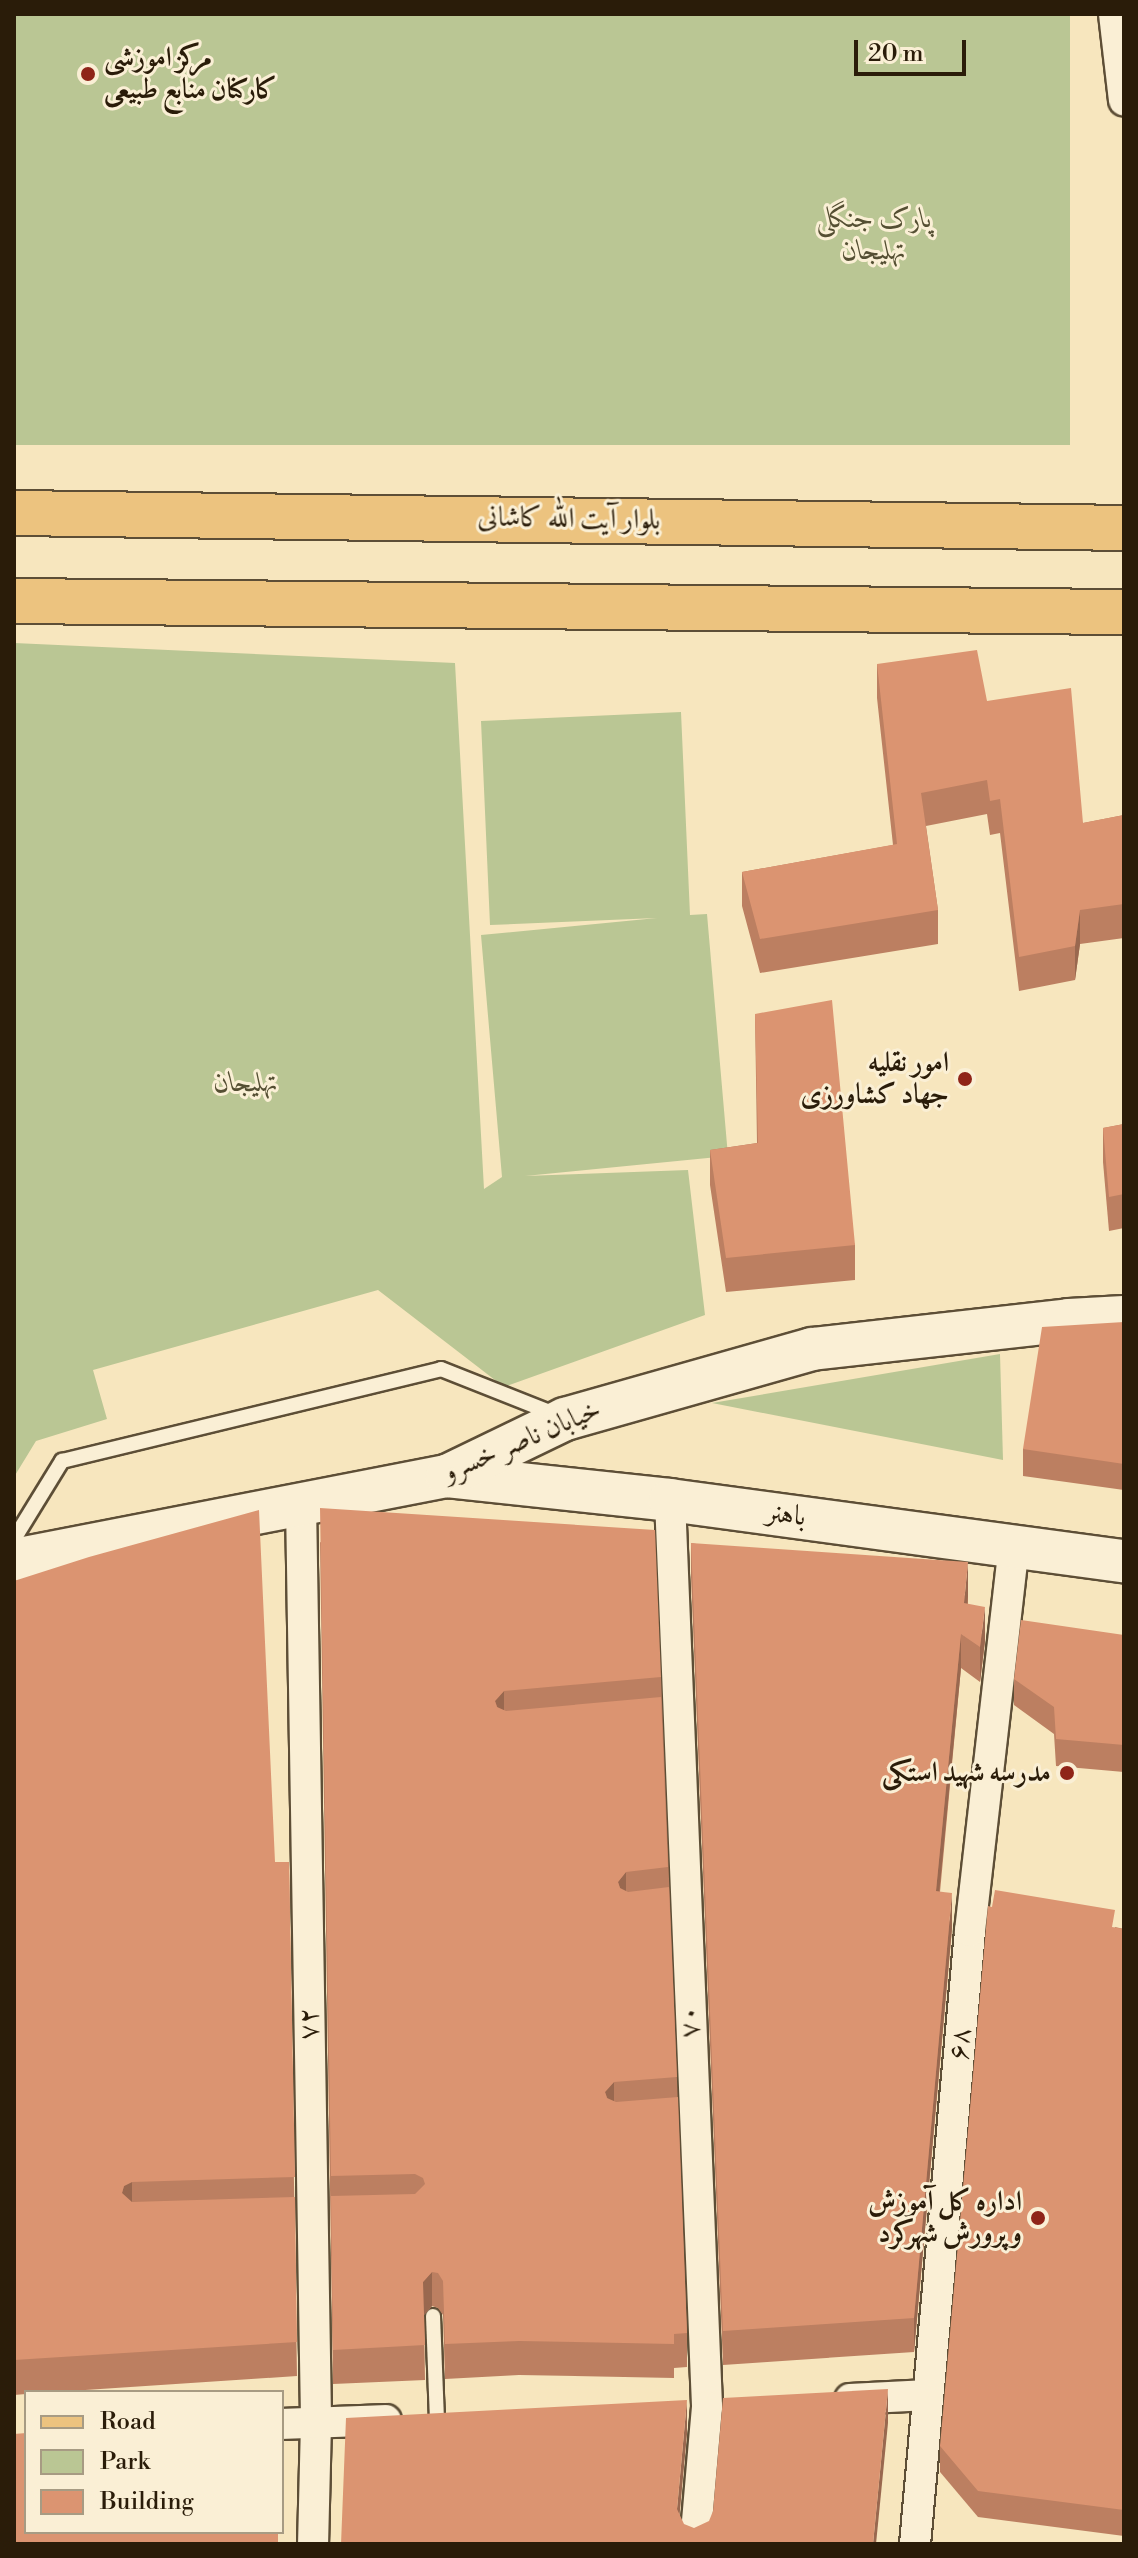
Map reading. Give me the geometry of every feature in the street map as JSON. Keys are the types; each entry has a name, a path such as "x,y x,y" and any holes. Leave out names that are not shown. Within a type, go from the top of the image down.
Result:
{"main road":[{"name":"بلوار آیت الله کاشانی","path":"14,513 1124,528"},
{"path":"830,523 960,549 1124,551"},
{"path":"833,609 961,585 1124,586"},
{"path":"14,601 1124,612"},
{"name":"خیابان ناصر خسرو","path":"14,1560 447,1476 565,1419 812,1349 1069,1320 1124,1317"},
{"name":"باهنر","path":"447,1476 670,1500 1124,1561"}],"street":[{"path":"1114,14 1124,100"},
{"name":"۷۰","path":"670,1500 670,1721 688,2120 707,2407 695,2544"},
{"name":"۷۲","path":"301,1504 316,2423 313,2544"},
{"name":"۶۸","path":"915,2544 970,1931 1014,1545"},
{"path":"817,2401 928,2395"},
{"path":"675,2409 738,2406"},
{"path":"284,2424 468,2417"}],"lane":[{"path":"14,1539 62,1461 441,1369 565,1419"},
{"path":"433,2316 437,2418"}],"green space":[{"name":"پارک جنگلی تهلیجان","path":"14,14 1070,14 1070,445 14,445"},
{"name":"تهلیجان","path":"14,643 455,663 484,1189 502,1177 481,935 657,918 490,925 481,721 681,712 690,915 707,914 728,1156 525,1176 688,1170 705,1315 504,1387 378,1290 93,1370 107,1419 36,1441 14,1477"},
{"path":"1000,1354 1003,1460 712,1403"}],"building":[{"path":"977,650 987,701 1071,688 1083,823 1124,815 1124,904 1080,910 1075,946 1019,957 1000,799 990,801 987,780 921,793 938,910 760,939 742,872 897,844 877,664"},
{"path":"832,1000 855,1245 726,1258 710,1150 758,1143 755,1014"},
{"path":"1124,1124 1124,1194 1109,1197 1103,1128"},
{"path":"1124,1322 1124,1464 1023,1449 1042,1327"},
{"path":"320,1508 655,1530 661,1677 504,1691 495,1701 497,1707 506,1711 661,1697 668,1867 626,1872 618,1882 620,1888 628,1892 669,1887 677,2077 614,2082 605,2092 607,2098 616,2102 678,2097 687,2333 674,2334 674,2344 519,2341 445,2344 443,2281 438,2273 432,2272 423,2282 425,2345 333,2350 331,2196 415,2194 425,2184 423,2178 415,2174 331,2176"},
{"path":"259,1510 275,1862 289,1862 295,2177 132,2182 124,2186 122,2193 132,2202 295,2197 297,2342 14,2360 14,1581"},
{"path":"691,1543 968,1562 964,1603 985,1607 980,1647 961,1634 936,1891 952,1893 914,2318 723,2331"},
{"path":"1021,1620 1124,1635 1124,1745 1056,1739 1054,1707 1014,1679"},
{"name":"اداره کل آموزش و پرورش شهرکرد","path":"995,1890 1115,1910 1112,1927 1124,1929 1124,2510 978,2491 940,2446 988,1906 992,1907"},
{"path":"888,2389 873,2544 341,2544 346,2418 687,2400 677,2509 684,2524 694,2528 709,2521 713,2511 723,2398"},
{"path":"24,2433 24,2534 278,2534 278,2544 14,2544 14,2434"}],"place":[{"name":"مرکز اموزشی کارکنان منابع طبیعی","path":"88,74"},
{"name":"امور نقلیه جهاد کشاورزی","path":"965,1079"},
{"name":"مدرسه شهید استکی","path":"1067,1773"},
{"name":"اداره کل آموزش و پرورش شهرکرد","path":"1038,2218"}]}
